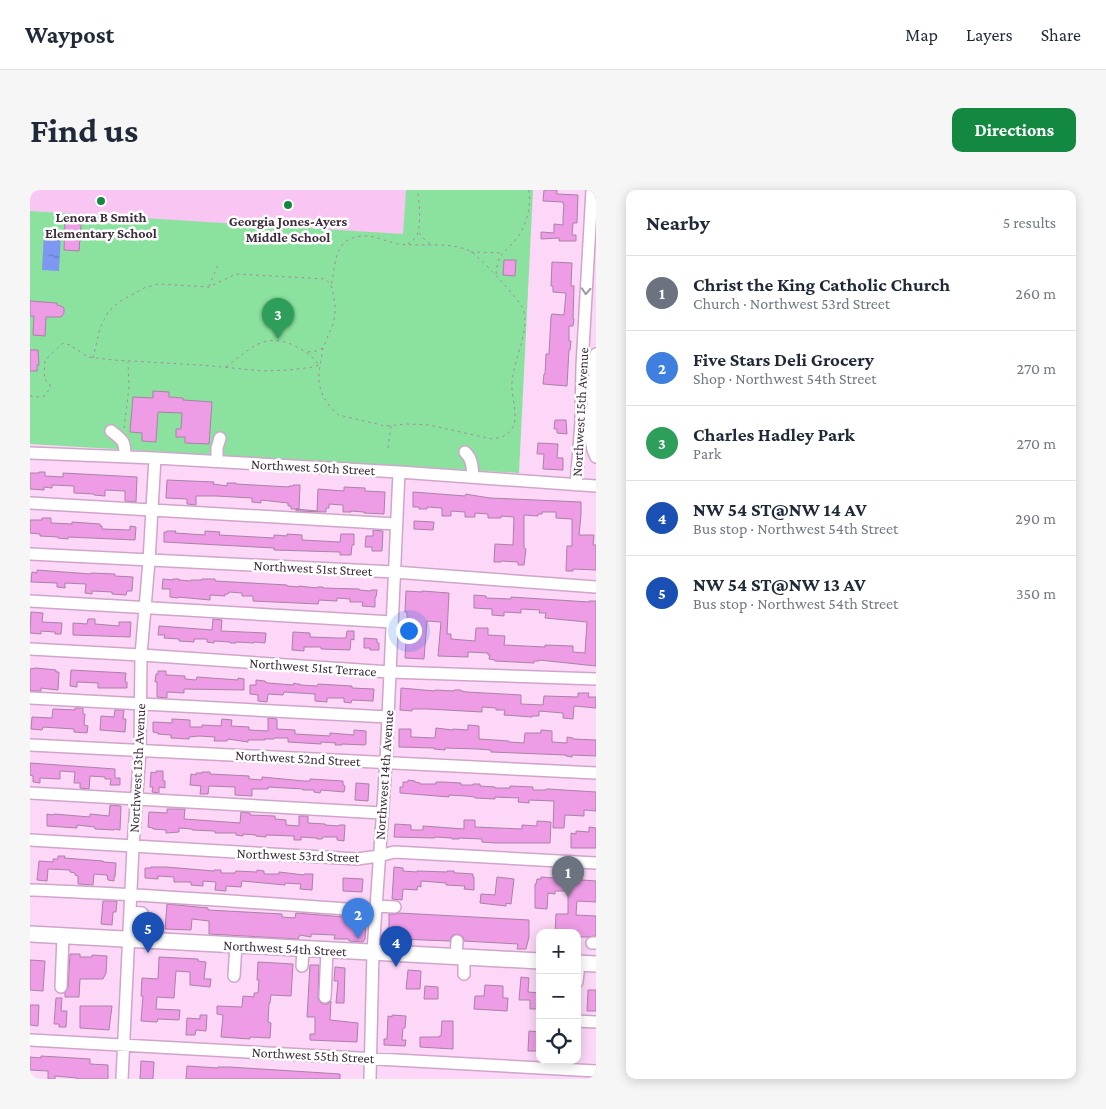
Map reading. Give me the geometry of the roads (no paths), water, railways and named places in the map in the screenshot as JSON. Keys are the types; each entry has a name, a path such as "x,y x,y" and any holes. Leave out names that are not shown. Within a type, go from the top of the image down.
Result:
{"main road":[{"name":"Northwest 54th Street","path":"30,934 536,961"},
{"path":"581,963 596,964"}],"street":[{"name":"Northwest 15th Avenue","path":"592,190 590,315 582,362 581,422 585,436 596,456"},
{"name":"Northwest 15th Avenue","path":"576,485 596,367 596,354"},
{"path":"582,362 596,358"},
{"path":"582,362 596,367"},
{"path":"111,431 122,438 125,445 125,456"},
{"path":"217,461 217,448 220,438"},
{"path":"465,452 470,457 472,463 473,477"},
{"name":"Northwest 50th Street","path":"30,453 217,461 596,486"},
{"name":"Northwest 13th Avenue","path":"122,1079 133,846 140,751 141,655 155,458"},
{"name":"Northwest 14th Avenue","path":"370,1079 373,952 386,762 399,472"},
{"path":"30,503 396,524"},
{"name":"Northwest 51st Street","path":"30,554 394,572 596,587"},
{"path":"30,601 392,622"},
{"name":"Northwest 51st Terrace","path":"30,649 390,672 596,679"},
{"path":"30,698 388,717"},
{"name":"Northwest 52nd Street","path":"30,745 596,773"},
{"path":"30,793 382,813"},
{"name":"Northwest 53rd Street","path":"30,840 357,859 394,852 596,863"},
{"path":"30,890 376,909 395,907"},
{"path":"130,912 142,913"},
{"path":"61,987 63,936"},
{"path":"457,941 464,974"},
{"path":"234,976 236,945"},
{"path":"302,949 302,966"},
{"path":"326,997 327,950"},
{"path":"581,1021 596,1022"},
{"name":"Northwest 55th Street","path":"30,1040 596,1072"}],"water":[{"path":"44,234 61,235 59,271 42,270"}],"place":[{"name":"Lenora B Smith Elementary School","path":"101,201"},
{"name":"Georgia Jones-Ayers Middle School","path":"288,205"},
{"name":"Charles Hadley Park","path":"278,339"},
{"name":"Christ the King Catholic Church","path":"568,897"},
{"name":"Five Stars Deli Grocery","path":"358,939"},
{"name":"NW 54 ST@NW 13 AV","path":"148,953"},
{"name":"NW 54 ST@NW 14 AV","path":"396,967"}]}
